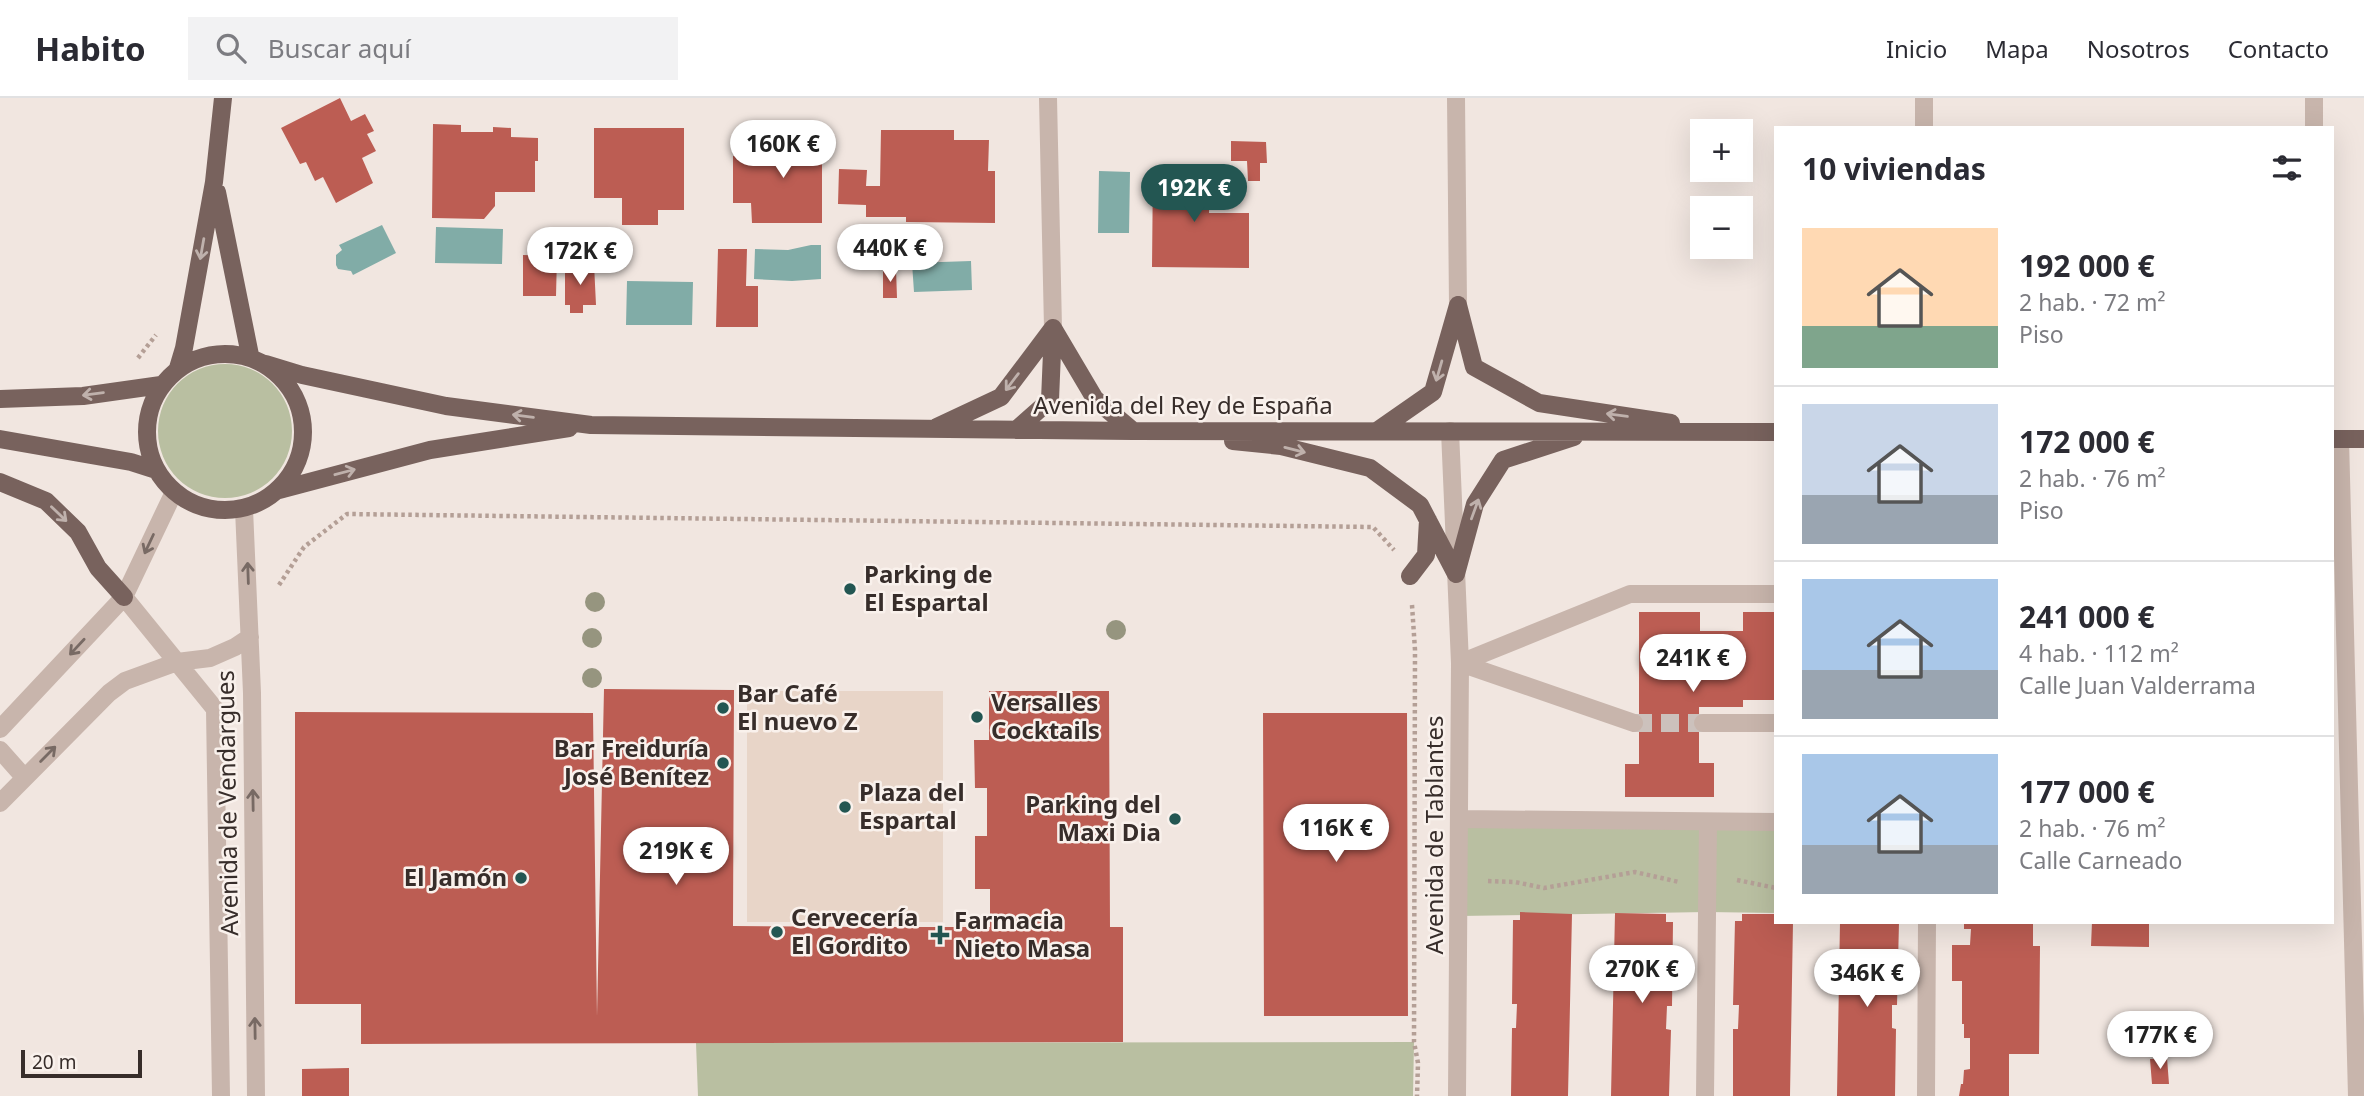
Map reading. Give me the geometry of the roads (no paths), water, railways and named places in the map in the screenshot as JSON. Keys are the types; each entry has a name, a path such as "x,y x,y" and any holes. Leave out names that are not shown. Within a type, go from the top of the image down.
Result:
{"main road":[{"path":"178,368 214,182 223,98"},
{"path":"214,182 258,360"},
{"path":"1377,431 1433,392 1458,305"},
{"path":"1458,305 1474,367 1539,403 1733,432"},
{"path":"933,429 1001,397 1053,328"},
{"path":"1016,430 1049,400 1053,328"},
{"path":"1053,328 1095,399 1133,431"},
{"path":"202,356 258,360 287,381 300,406 304,433 295,468 279,490 244,509 213,509 197,505 173,492 156,470 150,456 146,428 149,410 161,385 178,368 202,356"},
{"name":"Avenida del Rey de España","path":"258,360 302,374 446,407 590,425 1133,431 1774,432"},
{"path":"0,399 83,396 161,385"},
{"name":"Avenida del Rey de España","path":"279,490 430,450 590,425"},
{"path":"1155,431 1281,446 1370,468 1420,505 1456,574"},
{"path":"1456,574 1475,504 1503,460 1591,432"},
{"path":"0,439 131,462 156,470"},
{"path":"2336,439 2364,439"},
{"path":"0,449 131,462"},
{"path":"0,482 46,501 78,532 97,568 124,597"},
{"path":"1410,576 1426,555 1428,520"}],"street":[{"path":"1048,98 1053,328"},
{"path":"1456,98 1458,305"},
{"path":"1924,98 1924,126"},
{"path":"2314,98 2314,126"},
{"name":"Avenida de Tablantes","path":"1450,431 1460,663 1457,1096"},
{"path":"2336,439 2358,948 2357,1096"},
{"path":"0,729 124,597 173,492"},
{"name":"Avenida de Vendargues","path":"244,509 250,637 256,1096"},
{"path":"1460,663 1630,594 1774,594"},
{"name":"Avenida de Vendargues","path":"124,597 215,709 221,1096"},
{"path":"0,803 109,693 125,681 177,662 210,658 235,648 250,637"},
{"path":"1460,663 1634,723"},
{"path":"1703,723 1774,723"},
{"path":"0,750 24,777"},
{"path":"1460,819 1774,822"},
{"path":"1705,1096 1708,822"},
{"path":"1926,1096 1927,924"}],"water":[{"path":"1099,171 1130,172 1129,233 1098,233"},
{"path":"382,225 396,253 353,275 351,271 338,269 336,255 342,250 339,245"},
{"path":"436,227 503,229 502,264 435,263"},
{"path":"821,245 821,279 754,279 755,249 788,250"},
{"path":"971,261 972,290 914,292 912,263"},
{"path":"627,281 693,282 692,325 626,325"}],"tunnel":[{"path":"1634,723 1703,723"}],"place":[{"name":"Parking de El Espartal","path":"850,589"},
{"name":"Bar Café El nuevo Z","path":"723,708"},
{"name":"Versalles Cocktails","path":"977,717"},
{"name":"Bar Freiduría José Benítez","path":"723,763"},
{"name":"Plaza del Espartal","path":"845,807"},
{"name":"Parking del Maxi Dia","path":"1175,819"},
{"name":"El Jamón","path":"521,878"},
{"name":"Cervecería El Gordito","path":"777,932"},
{"name":"Farmacia Nieto Masa","path":"940,935"}]}
